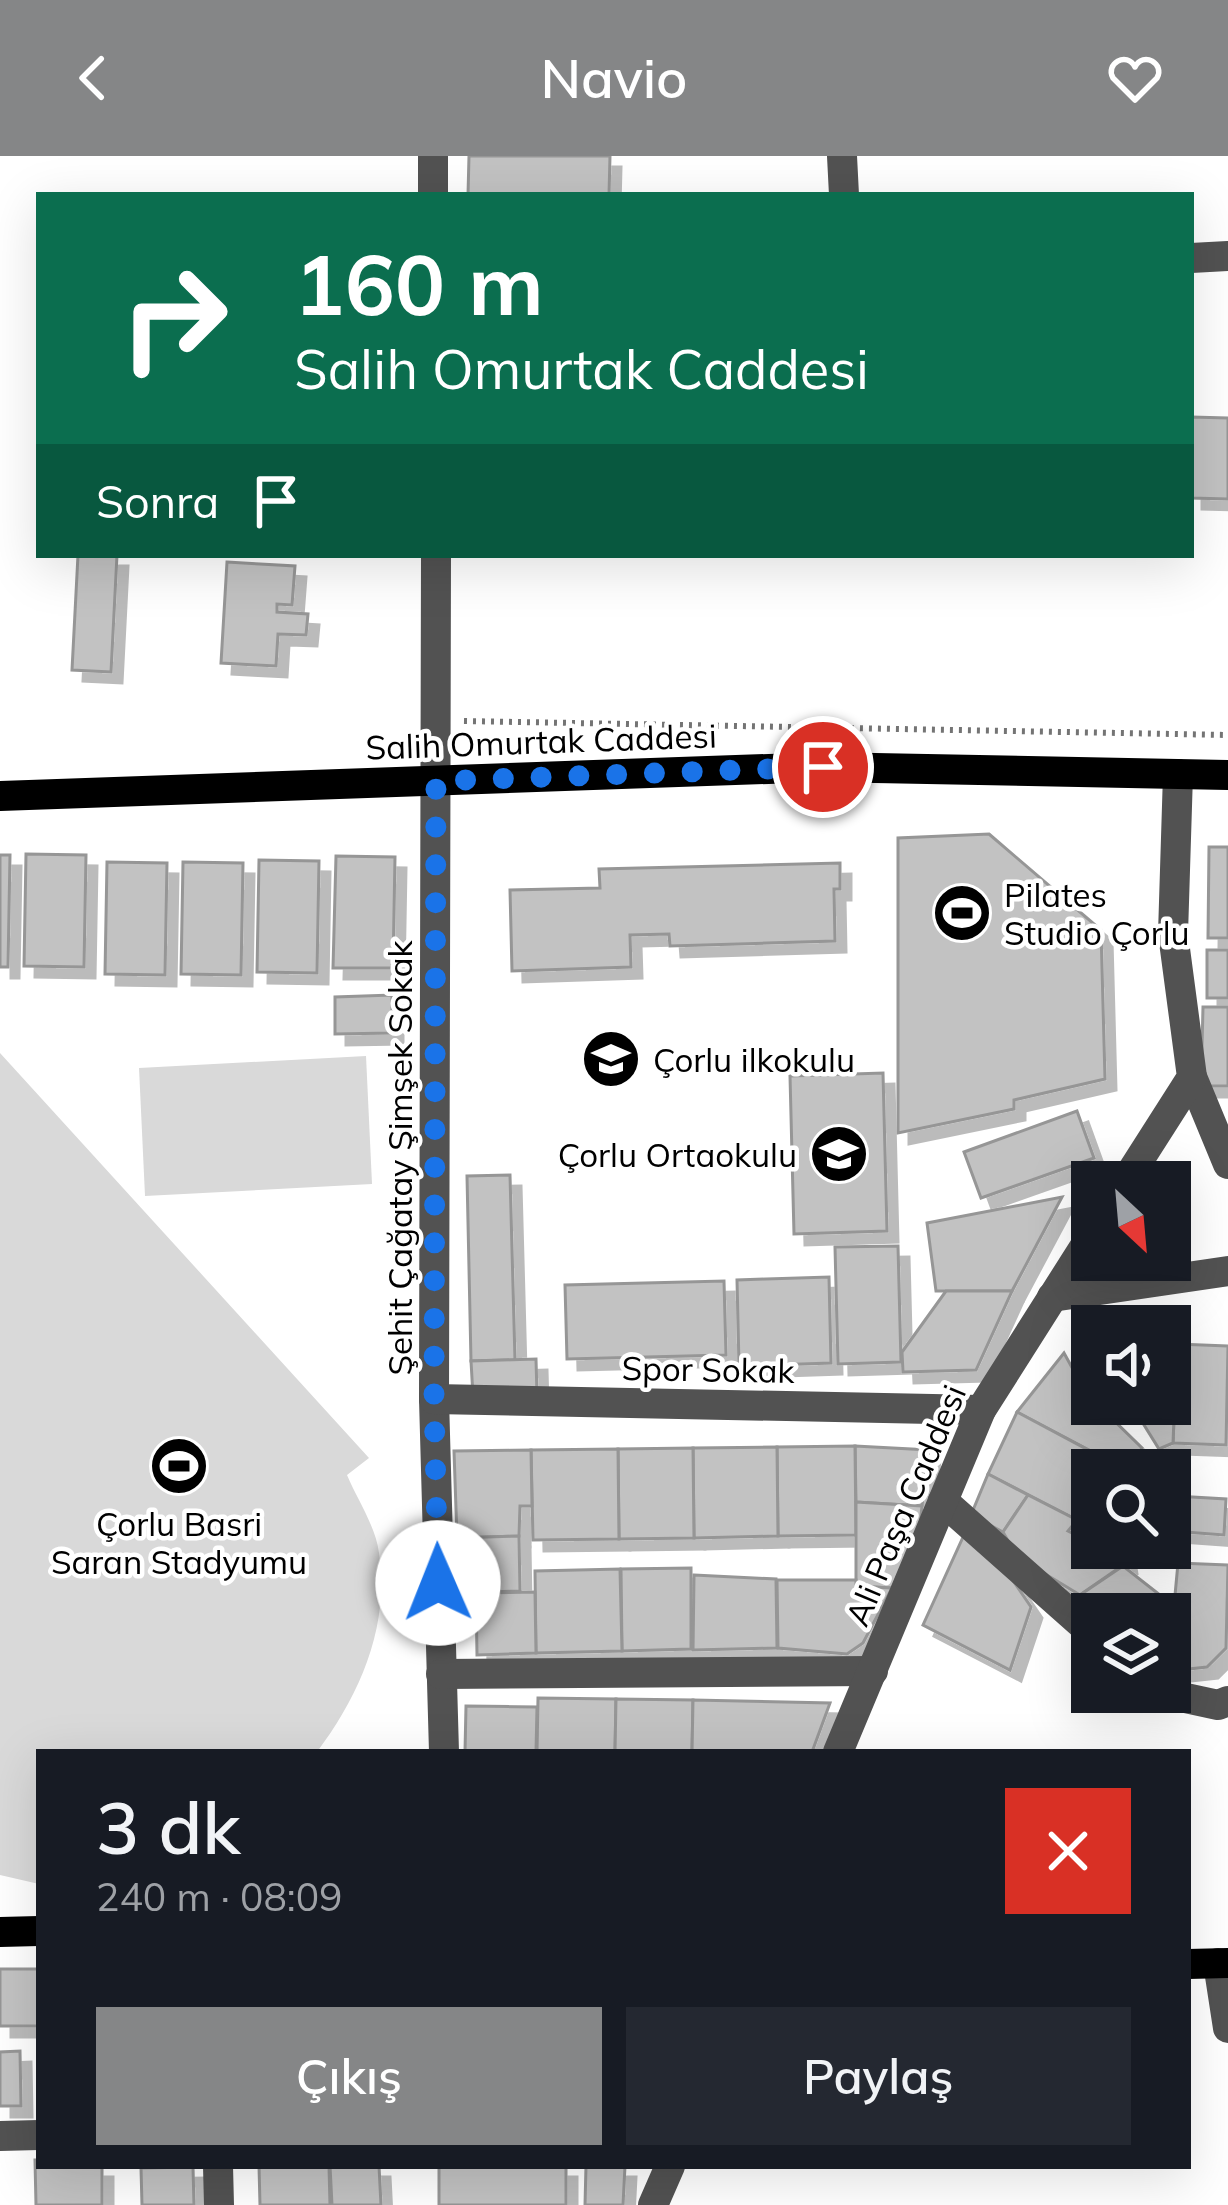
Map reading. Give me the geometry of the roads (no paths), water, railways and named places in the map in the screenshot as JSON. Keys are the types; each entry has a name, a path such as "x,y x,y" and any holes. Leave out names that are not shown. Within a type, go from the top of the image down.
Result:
{"main road":[{"name":"Salih Omurtak Caddesi","path":"0,796 823,767 1228,776"},
{"path":"0,1932 36,1931"}],"street":[{"path":"433,156 434,192"},
{"path":"842,156 844,192"},
{"path":"1194,258 1228,256"},
{"name":"Şehit Çağatay Şimşek Sokak","path":"436,558 434,1399 444,1749"},
{"path":"1178,774 1173,934 1192,1077 1227,1160"},
{"path":"1139,1161 1192,1077"},
{"name":"Ali Paşa Caddesi","path":"839,1749 980,1410 1071,1268"},
{"path":"1052,1297 1228,1271"},
{"name":"Spor Sokak","path":"434,1399 980,1410"},
{"path":"943,1501 1071,1614"},
{"path":"441,1675 873,1671"},
{"path":"1191,1699 1217,1705 1228,1701"},
{"path":"1211,1964 1228,2028"},
{"path":"0,2136 36,2135"},
{"path":"218,2169 219,2205"},
{"path":"653,2205 669,2169"}],"place":[{"name":"Pilates Studio Çorlu","path":"962,913"},
{"name":"Çorlu ilkokulu","path":"611,1059"},
{"name":"Çorlu Ortaokulu","path":"839,1154"},
{"name":"Çorlu Basri Saran Stadyumu","path":"179,1466"}]}
